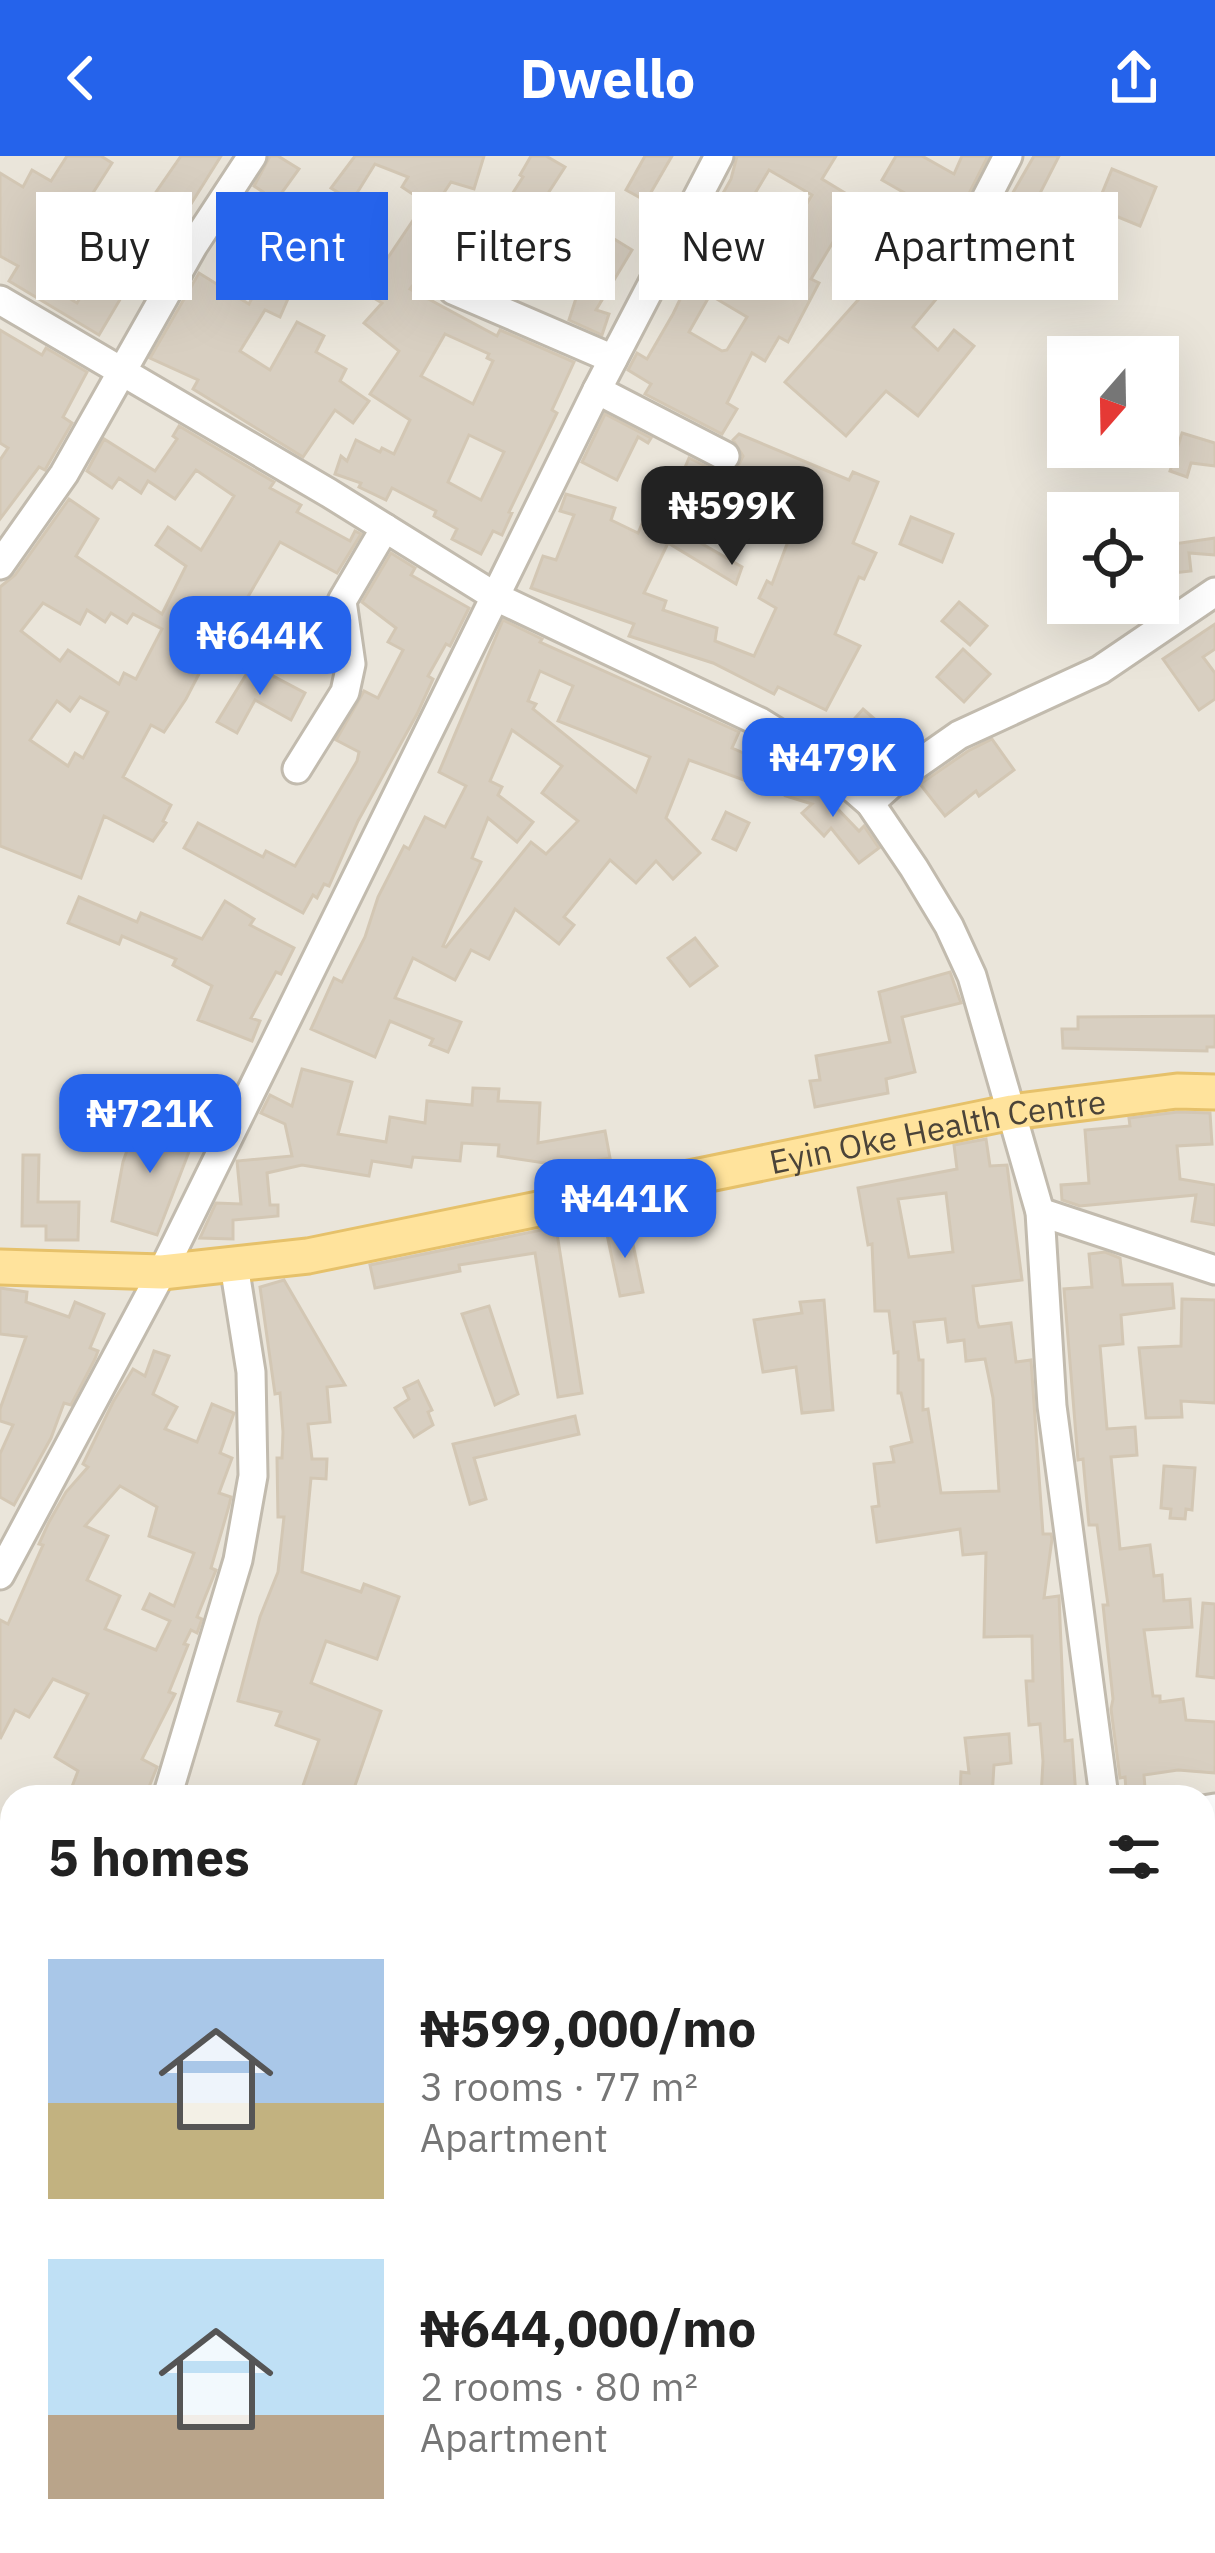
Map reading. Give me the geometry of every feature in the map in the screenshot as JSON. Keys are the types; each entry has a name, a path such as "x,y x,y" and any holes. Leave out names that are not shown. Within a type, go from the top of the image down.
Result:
{"main road":[{"name":"Eyin Oke Health Centre","path":"0,1267 162,1272 308,1256 1012,1112 1177,1091 1215,1092"}],"street":[{"path":"0,566 64,474 193,246 252,156"},
{"path":"0,1575 162,1272 597,390 719,156"},
{"path":"990,192 1008,156"},
{"path":"0,300 496,597 760,722 818,758 870,803 949,926 972,976 1040,1212 1052,1406 1102,1785"},
{"path":"476,300 613,359"},
{"path":"597,390 725,456"},
{"path":"297,770 345,692 352,664 342,601 385,528"},
{"path":"870,803 959,735 1100,670 1215,592"},
{"path":"1040,1212 1215,1270"},
{"path":"170,1785 238,1560 253,1476 251,1372 240,1263"}],"shaded area":[{"path":"0,156 1215,156 1215,1785 0,1785"}],"building":[{"path":"67,156 101,156 112,163 94,192 36,192 36,297 9,281 18,266 0,256 0,173 23,187 32,170 51,181"},
{"path":"181,156 221,156 192,202 192,192 156,192"},
{"path":"270,156 299,169 282,192 263,192 254,186"},
{"path":"355,156 484,156 474,189 451,182 444,192 412,194 402,187 408,177 375,164 358,192 331,188"},
{"path":"531,156 546,156 565,167 549,192 513,192"},
{"path":"645,156 672,156 651,192 639,192 639,197 626,190"},
{"path":"737,156 836,156 822,179 843,192 832,192 832,244 811,279 819,283 788,342 779,337 765,361 752,353 727,403 737,409 722,434 645,394 651,384 628,370 637,353 647,359 680,300 707,300 689,332 722,351 747,317 718,300 808,300 808,202 812,195 769,170 756,192 724,192"},
{"path":"896,156 922,156 954,174 962,156 988,156 970,192 903,192 882,180"},
{"path":"1034,156 1059,156 1041,192 1013,192"},
{"path":"1112,169 1156,187 1140,226 1118,217 1118,192 1103,192"},
{"path":"412,222 412,300 430,300 497,336 500,330 574,362 552,410 557,413 502,535 493,531 481,554 452,539 457,529 434,516 436,511 392,488 386,500 359,487 361,483 335,474 341,456 347,461 356,440 394,454 410,420 370,394 399,351 364,323 382,303 377,300 388,300 388,258","holes":["445,334 489,354 487,358 493,361 473,404 421,376","469,435 504,452 481,500 448,482"]},
{"path":"615,239 632,250 615,278"},
{"path":"199,273 216,284 216,300 249,304 251,300 287,300 280,317 265,310 240,351 270,370 297,322 324,336 316,352 346,369 340,381 369,401 353,423 335,410 303,457 193,389 198,380 150,358 183,300 192,300 192,285"},
{"path":"41,300 120,300 99,335"},
{"path":"575,300 602,300 596,310 609,314 602,335 569,320"},
{"path":"858,300 935,300 913,327 938,350 954,330 974,346 918,416 886,391 846,436 785,382"},
{"path":"0,330 42,355 46,348 87,372 63,417 72,423 45,470 39,467 0,519 0,460 8,448 0,443"},
{"path":"605,414 651,438 648,443 638,437 617,480 582,462"},
{"path":"179,426 274,482 270,488 301,505 297,512 350,541 355,531 361,534 337,573 280,542 246,600 283,619 272,639 217,611 191,664 201,670 186,699 164,732 151,725 123,777 171,805 166,823 153,841 104,816 81,878 0,846 0,587 15,575 69,499 98,519 76,556 162,614 186,566 156,545 168,527 201,550 234,496 196,470 175,499 148,481 141,493 119,478 112,488 87,471 104,439 155,471 177,439 173,436","holes":["43,603 80,624 87,610 105,622 111,613 127,623 133,614 162,629 136,679 124,673 119,684 68,650 60,661 21,631","80,697 108,712 83,758 75,753 68,766 30,740 57,701 70,711"]},
{"path":"1182,433 1215,443 1215,466 1191,463 1187,477 1170,471 1179,468"},
{"path":"739,434 849,480 853,472 878,482 853,543 876,553 864,579 859,577 835,634 860,646 826,710 778,687 774,694 713,663 629,636 634,624 531,588 543,556 556,560 574,515 560,511 566,494 615,508 611,520 638,533 645,517 666,523 742,567 736,584 668,543 644,593 666,601 663,610 717,628 715,641 754,656 776,608 759,598 767,581 772,584 793,528 800,531 815,500 778,484 754,541 669,505 689,458 718,472 736,470 743,456 733,440"},
{"path":"911,517 953,534 942,562 900,544"},
{"path":"1215,538 1215,555 1189,553 1191,571 1179,572 1179,543"},
{"path":"391,553 415,568 411,575 469,608 428,676 433,679 417,714 358,821 329,886 324,884 317,898 313,895 303,913 184,848 198,823 263,857 266,851 295,866 357,761 359,752 336,740 364,691 378,698 403,650 388,642 396,628 362,602"},
{"path":"959,602 987,626 970,645 942,621"},
{"path":"503,620 542,639 540,642 739,732 732,748 764,762 766,758 798,769 785,795 689,760 666,818 700,853 673,879 656,861 636,883 610,860 564,917 574,925 559,944 515,909 489,959 471,950 455,980 413,958 395,998 461,1022 448,1052 430,1045 433,1039 390,1021 375,1057 311,1029 334,978 342,982 365,937 378,897 404,846 409,849 425,817 445,827 466,786 439,772","holes":["540,671 573,686 558,721 650,757 636,792 533,709 536,704 528,701","512,730 562,766 542,793 578,821 546,854 531,842 446,947 481,862 472,858 488,818 517,842 533,822 498,795 502,787 490,781"]},
{"path":"1215,624 1215,649 1203,657 1215,673 1215,699 1199,710 1163,659"},
{"path":"963,649 990,674 964,702 937,677"},
{"path":"252,665 305,693 291,720 255,700 237,733 217,722"},
{"path":"863,709 895,737 900,731 913,742 878,772 868,763 877,753 847,727"},
{"path":"992,739 1014,770 979,796 976,791 945,816 920,784"},
{"path":"805,775 859,831 864,826 879,848 859,863 831,828 824,836 802,813 812,804 786,796"},
{"path":"726,812 749,823 736,850 713,839"},
{"path":"79,897 137,922 141,913 202,939 225,901 254,919 250,925 294,948 251,1018 260,1021 252,1041 198,1020 212,986 173,965 176,959 122,936 119,944 68,923"},
{"path":"695,938 717,966 690,986 668,958"},
{"path":"950,972 961,1003 902,1017 915,1072 886,1079 888,1093 815,1107 810,1081 820,1080 816,1056 890,1042 879,992"},
{"path":"1215,1016 1215,1047 1207,1051 1063,1048 1062,1029 1078,1029 1078,1017"},
{"path":"302,1069 352,1082 338,1134 386,1142 390,1117 425,1123 427,1101 472,1105 473,1088 499,1089 498,1101 540,1103 538,1143 605,1131 610,1158 544,1170 545,1163 498,1156 499,1145 462,1143 460,1161 413,1157 411,1167 372,1161 369,1176 302,1165 267,1173 270,1205 278,1205 278,1216 233,1220 233,1239 200,1238 216,1203 241,1204 237,1161 292,1156 285,1124 261,1113 270,1095 292,1106"},
{"path":"1210,1113 1212,1144 1177,1146 1180,1179 1215,1185 1215,1225 1192,1221 1196,1195 1080,1206 1062,1200 1061,1185 1089,1183 1085,1130 1130,1126 1129,1118"},
{"path":"138,1119 195,1136 157,1235 112,1221 123,1162"},
{"path":"986,1139 990,1166 1007,1165 1022,1280 973,1286 979,1327 1011,1323 1016,1362 1031,1360 1043,1534 1051,1534 1052,1539 1044,1598 1059,1596 1065,1741 1072,1740 1075,1785 1042,1785 1040,1724 1029,1725 1026,1681 1033,1681 1032,1636 984,1637 986,1553 963,1555 960,1529 877,1542 872,1507 879,1506 874,1464 894,1462 891,1447 912,1442 898,1393 898,1352 894,1353 889,1311 875,1311 872,1244 868,1245 858,1188 957,1169 954,1145","holes":["946,1193 953,1252 909,1257 898,1199","945,1319 948,1342 964,1340 966,1361 985,1359 993,1398 999,1491 941,1493 928,1409 923,1410 923,1360 919,1360 914,1322"]},
{"path":"23,1155 39,1155 38,1202 79,1202 78,1240 46,1240 46,1226 22,1226"},
{"path":"629,1225 643,1292 620,1296 606,1230"},
{"path":"556,1227 582,1393 558,1397 535,1253 459,1265 460,1271 375,1288 370,1265"},
{"path":"1105,1252 1120,1258 1123,1285 1172,1284 1174,1308 1121,1315 1123,1344 1100,1346 1107,1429 1135,1427 1137,1455 1111,1457 1120,1549 1150,1545 1154,1576 1162,1575 1164,1601 1190,1599 1192,1627 1144,1630 1153,1696 1160,1696 1160,1702 1183,1699 1186,1720 1215,1722 1215,1773 1178,1770 1144,1775 1145,1785 1126,1785 1125,1777 1120,1778 1103,1605 1108,1605 1097,1525 1089,1525 1083,1459 1078,1460 1064,1289 1092,1287 1089,1254"},
{"path":"284,1280 345,1385 327,1387 330,1422 308,1424 312,1459 327,1459 326,1479 311,1478 302,1572 361,1592 364,1584 399,1597 377,1659 326,1641 311,1683 381,1711 355,1785 303,1785 319,1740 276,1725 281,1712 238,1701 260,1617 278,1572 284,1517 278,1517 277,1458 282,1458 283,1432 280,1393 275,1394 260,1287"},
{"path":"0,1288 27,1292 26,1302 69,1317 75,1302 104,1314 90,1348 98,1351 95,1359 71,1405 64,1403 51,1438 14,1505 0,1497 0,1454 13,1425 0,1421 0,1409 26,1337 0,1334"},
{"path":"1182,1299 1215,1300 1215,1403 1181,1401 1182,1417 1146,1418 1139,1348 1181,1346"},
{"path":"824,1300 833,1410 802,1413 796,1367 763,1372 754,1320 802,1313 800,1302"},
{"path":"489,1306 518,1394 495,1405 462,1314"},
{"path":"154,1351 169,1356 153,1394 177,1407 165,1429 197,1442 212,1404 234,1413 220,1453 232,1458 219,1493 231,1497 211,1568 216,1570 197,1617 202,1619 197,1633 191,1630 184,1644 188,1645 169,1692 175,1694 142,1759 157,1767 150,1785 73,1785 78,1771 55,1757 88,1694 53,1679 29,1717 15,1710 0,1739 0,1620 8,1624 49,1522 88,1467 83,1464 133,1369 145,1376","holes":["120,1486 157,1507 149,1536 194,1553 174,1606 150,1594 143,1609 170,1621 156,1650 105,1629 120,1596 87,1580 108,1536 85,1526"]},
{"path":"418,1381 432,1410 428,1412 433,1425 414,1437 395,1408 409,1399 404,1388"},
{"path":"575,1416 579,1434 474,1458 486,1499 470,1504 453,1444"},
{"path":"1164,1466 1195,1468 1192,1510 1186,1509 1185,1519 1170,1518 1171,1509 1161,1508"},
{"path":"1203,1603 1215,1604 1215,1678 1197,1676"},
{"path":"1009,1734 1011,1763 994,1765 993,1785 960,1785 961,1772 969,1773 965,1738"}]}
